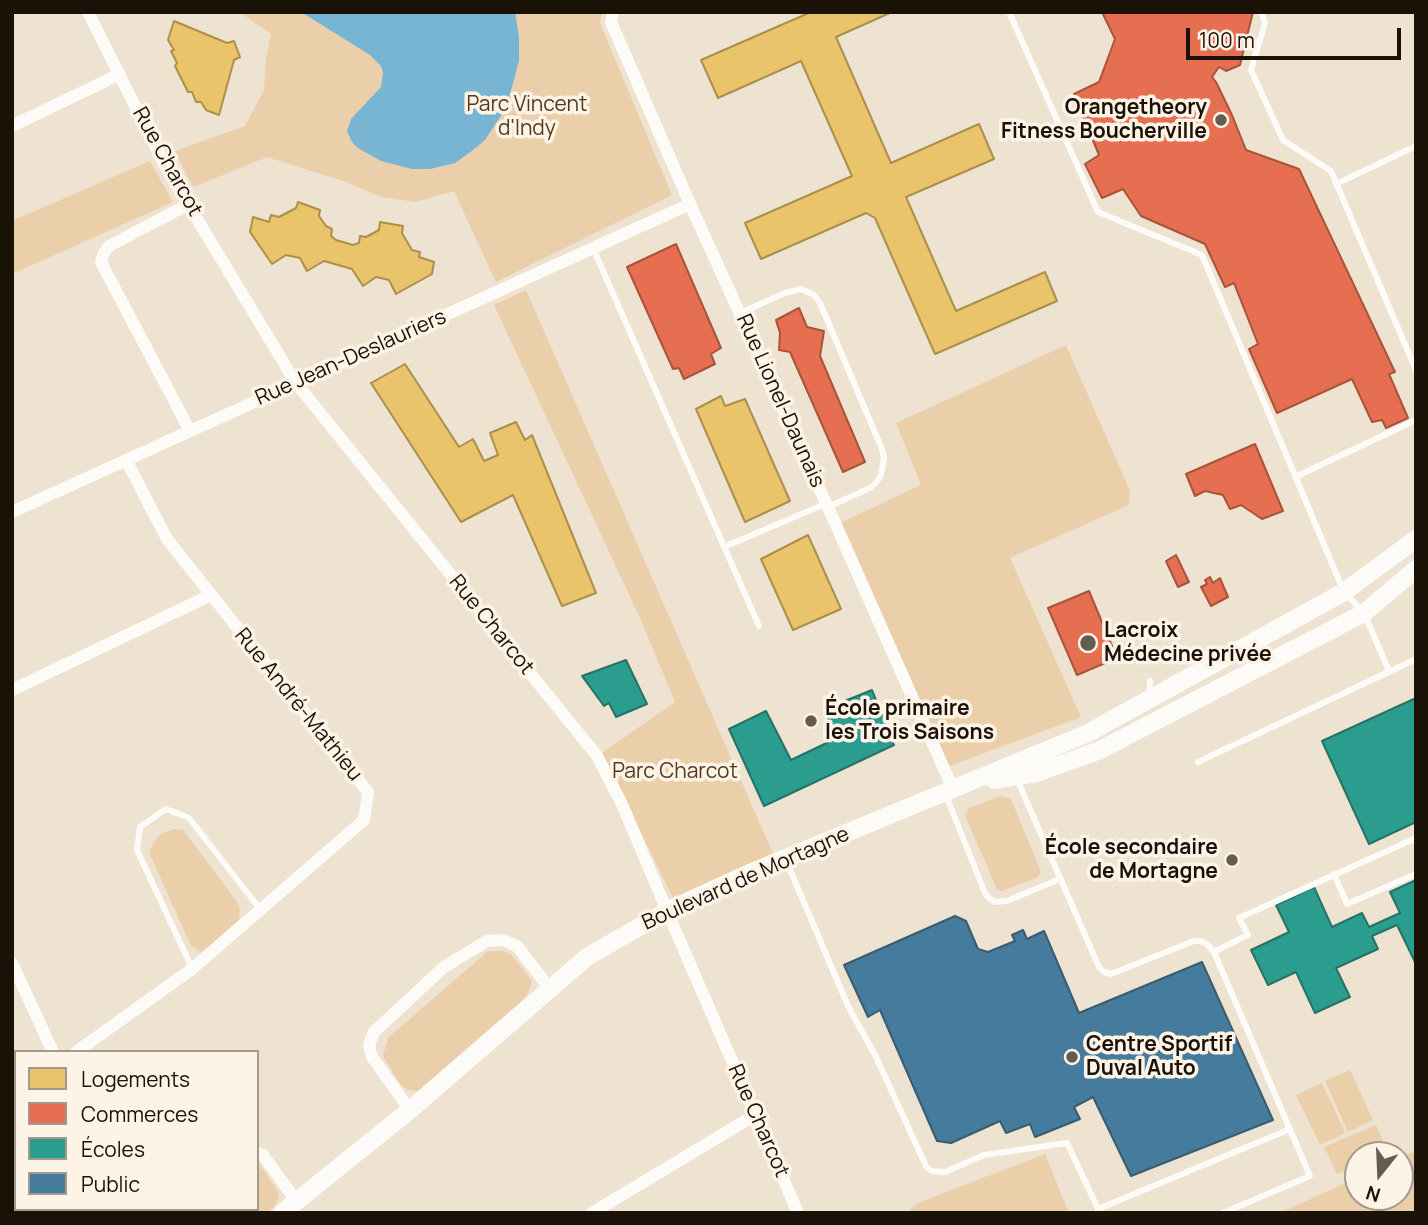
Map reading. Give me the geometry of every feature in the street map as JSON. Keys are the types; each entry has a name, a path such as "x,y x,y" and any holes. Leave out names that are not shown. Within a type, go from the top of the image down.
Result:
{"street":[{"name":"Rue Charcot","path":"88,12 165,166 296,383 597,755 622,804 798,1213"},
{"name":"Rue Lionel-Daunais","path":"613,12 611,22 690,204 827,505 949,791"},
{"path":"12,126 120,74"},
{"path":"189,204 109,246 101,262 190,431"},
{"name":"Rue Jean-Deslauriers","path":"12,512 690,204"},
{"name":"Rue André-Mathieu","path":"79,1050 192,969 261,911 363,820 368,792 167,539 126,460"},
{"name":"Boulevard de Mortagne","path":"282,1213 410,1110 587,957 667,911 752,872 1088,733 1150,690 1344,592 1416,539"},
{"name":"Boulevard de Mortagne","path":"949,791 1036,773 1098,751 1364,613 1416,569"},
{"path":"12,690 211,595"},
{"path":"410,1110 372,1057 369,1045 374,1032 444,967 487,941 503,940 517,946 550,989"},
{"path":"12,963 52,1050"},
{"path":"592,1213 608,1208 755,1115"},
{"path":"259,1154 263,1155 297,1202"}],"lane":[{"path":"1009,12 1098,212 1202,255 1344,592 1364,613 1389,671"},
{"path":"1261,12 1265,23 1251,70 1283,140 1331,171 1416,370"},
{"path":"1336,184 1416,146"},
{"path":"593,248 759,626"},
{"path":"724,547 870,488 881,475 884,458 820,303 814,295 801,289 785,293 740,313"},
{"path":"1295,477 1416,420"},
{"path":"1198,762 1416,659"},
{"path":"1015,776 1099,967 1104,972 1111,974 1121,971 1194,941 1207,944 1214,953 1310,1176 1223,1213"},
{"path":"949,791 985,893 990,899 1001,902 1060,879"},
{"path":"192,969 137,850 140,827 166,809 189,818 261,911"},
{"path":"1214,953 1248,935 1239,918 1416,838"},
{"path":"785,858 848,1006 876,1057 926,1166 931,1171 945,1172 984,1155 1068,1143 1099,1211 1290,1129"},
{"path":"1334,874 1347,904 1416,874"}],"green space":[{"name":"Parc Vincent d'Indy","path":"239,12 602,12 600,23 672,195 496,282 454,191 415,202 381,197 346,182 267,157 193,187 175,151 245,126 264,90 271,34"},
{"path":"150,161 173,202 12,274 12,221"},
{"name":"Parc Charcot","path":"526,290 774,856 674,900 602,753 675,702 640,618 494,305"},
{"path":"1066,345 1130,491 1129,505 1010,558 1081,717 944,768 836,525 921,485 896,423"},
{"path":"1001,796 1011,799 1041,872 1038,877 1002,891 996,887 965,815 969,808"},
{"path":"175,829 183,830 240,908 239,920 202,952 191,946 149,852 162,833"},
{"path":"488,951 502,951 512,955 531,980 526,997 418,1091 408,1090 400,1084 383,1056 388,1038"},
{"path":"1350,1070 1373,1120 1348,1132 1325,1081"},
{"path":"1322,1083 1345,1133 1320,1145 1296,1095"},
{"path":"1376,1125 1383,1141 1344,1141 1344,1171 1337,1174 1324,1147"},
{"path":"1416,1150 1416,1213 1280,1213 1344,1183 1344,1211 1414,1211"},
{"path":"1045,1154 1069,1213 912,1213 910,1209 918,1203"},
{"path":"259,1165 279,1196 274,1207 266,1213 162,1213 259,1211"}],"water":[{"path":"301,12 515,12 519,61 504,111 485,140 455,163 430,169 412,169 381,161 358,148 347,131 351,119 381,87 381,66 370,55"}],"building: Logements":[{"path":"811,12 892,12 836,37 891,163 979,124 994,159 906,197 956,311 1045,272 1057,301 935,354 875,218 866,213 761,259 745,223 852,176 801,61 718,98 701,60"},
{"path":"174,21 227,43 234,41 240,57 234,60 219,115 206,110 201,102 196,102 175,66 177,63 171,51 174,50 168,40"},
{"path":"298,202 320,210 319,216 326,226 332,229 331,236 353,245 359,243 360,236 366,237 379,230 380,222 403,226 402,233 412,250 420,252 419,257 434,262 432,274 396,294 389,280 376,277 363,286 352,269 324,261 307,271 300,258 286,255 272,264 250,232 253,217 269,222 271,215 279,217 296,208"},
{"path":"405,364 459,447 473,439 484,461 498,455 490,433 516,422 525,440 532,435 596,593 562,606 513,495 461,522 371,383"},
{"path":"721,396 725,406 745,399 790,501 745,522 696,409"},
{"path":"808,535 841,609 793,630 761,559"}],"building: Commerces":[{"path":"1102,12 1253,12 1240,65 1226,71 1219,67 1212,77 1246,150 1299,169 1395,372 1389,374 1408,418 1386,428 1382,420 1372,422 1352,379 1277,413 1249,349 1258,344 1234,283 1225,287 1205,244 1141,216 1123,189 1102,198 1085,164 1099,155 1074,94 1099,82 1115,39"},
{"path":"676,244 721,348 711,354 715,364 684,379 679,368 673,369 627,267"},
{"path":"799,308 807,327 824,331 820,356 865,462 843,472 790,352 779,350 780,333 776,320"},
{"path":"1255,444 1283,511 1262,519 1241,505 1230,509 1223,495 1205,491 1195,496 1186,474"},
{"path":"1176,555 1189,582 1178,587 1166,561"},
{"path":"1210,577 1213,583 1220,578 1228,597 1211,606 1201,587 1207,584 1205,580"},
{"path":"1089,591 1117,658 1077,675 1048,608"}],"building: Écoles":[{"path":"626,660 647,704 616,717 609,703 604,706 582,676"},
{"path":"872,690 894,745 764,806 729,729 766,711 791,760 835,739 825,709"},
{"path":"1416,698 1416,822 1369,844 1322,741"},
{"path":"1416,880 1416,964 1397,925 1372,936 1378,949 1336,968 1350,997 1315,1013 1296,972 1268,985 1251,950 1289,932 1276,905 1314,887 1332,927 1362,913 1369,927 1400,913 1390,892"}],"building: Public":[{"name":"Centre Sportif Duval Auto","path":"955,916 966,921 978,949 988,952 1015,941 1012,935 1023,930 1027,939 1044,931 1079,1013 1202,962 1273,1120 1131,1176 1093,1097 1074,1107 1080,1119 1035,1137 1030,1124 1006,1133 1000,1121 951,1143 937,1141 880,1010 868,1017 844,965"}],"place":[{"name":"Orangetheory Fitness Boucherville","path":"1221,120"},
{"name":"Lacroix Médecine privée","path":"1088,643"},
{"name":"École primaire les Trois Saisons","path":"811,721"},
{"name":"École secondaire de Mortagne","path":"1232,860"},
{"name":"Centre Sportif Duval Auto","path":"1072,1057"}]}
